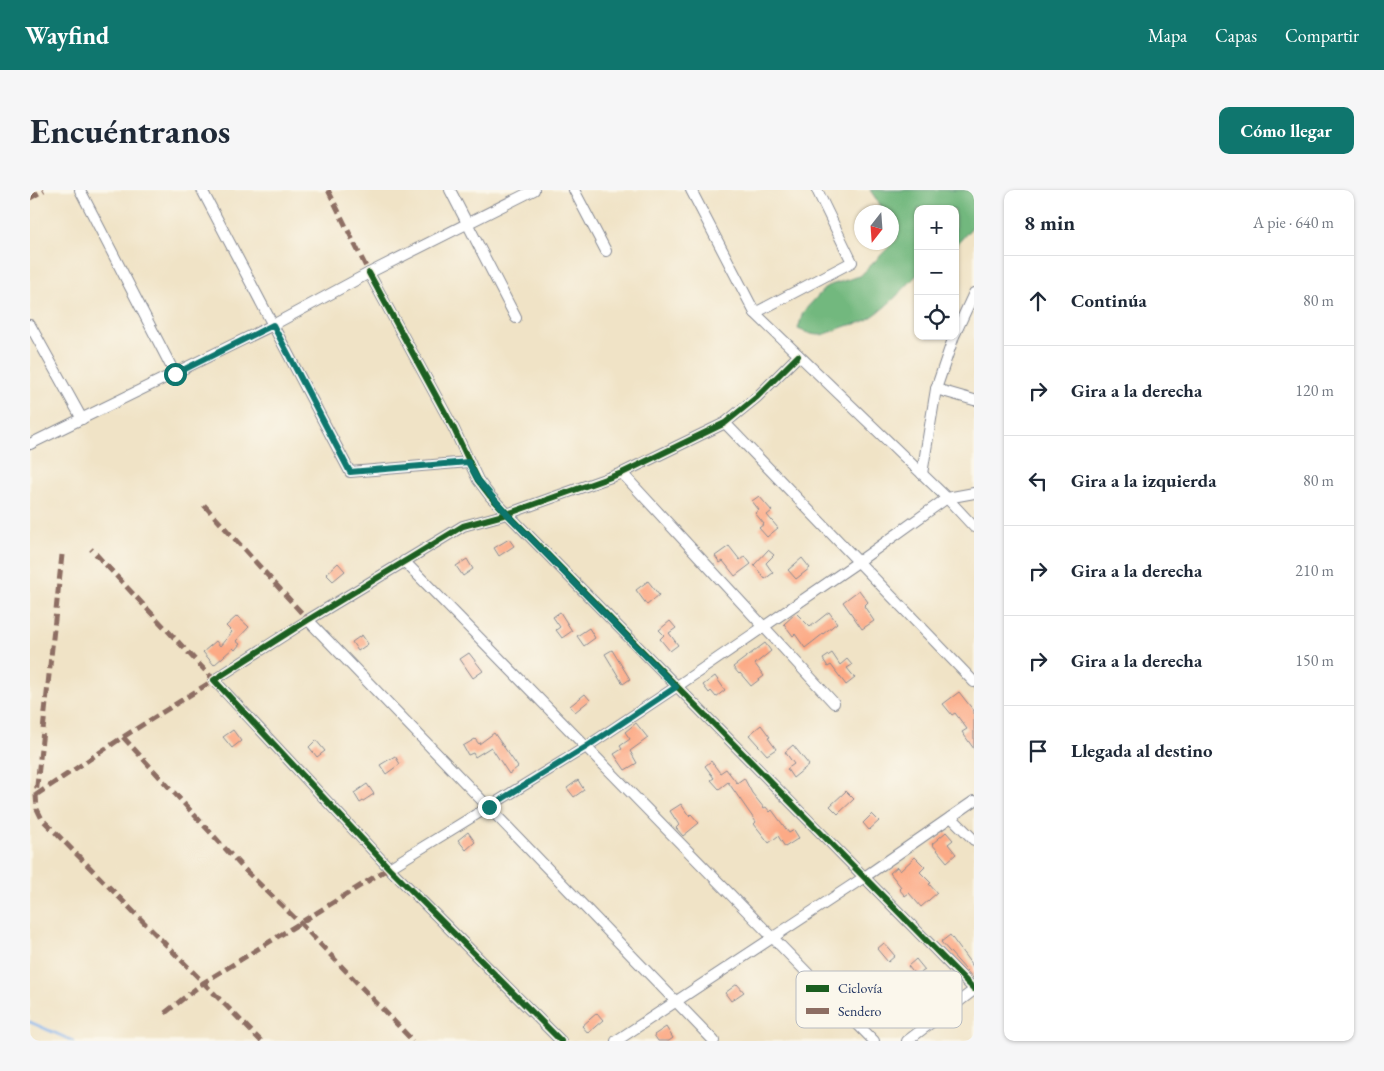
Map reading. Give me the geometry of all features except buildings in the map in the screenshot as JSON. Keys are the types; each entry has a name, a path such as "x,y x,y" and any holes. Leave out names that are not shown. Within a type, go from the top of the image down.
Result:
{"street":[{"path":"80,190 175,374"},
{"path":"202,190 350,472 468,462"},
{"path":"450,190 516,318"},
{"path":"30,444 273,325 369,273 534,190"},
{"path":"574,190 606,251"},
{"path":"691,190 755,313 947,498 974,527"},
{"path":"755,313 852,262 817,190"},
{"path":"369,273 454,428 468,462 478,480 507,514 955,971"},
{"path":"959,326 974,294"},
{"path":"30,325 82,419"},
{"path":"922,474 936,389 953,340"},
{"path":"561,1041 389,868 214,680 308,620 463,526 507,514 622,472 725,423 757,397 798,356"},
{"path":"936,389 974,400"},
{"path":"725,423 974,682"},
{"path":"622,472 834,703"},
{"path":"389,868 586,747 764,627 947,498 974,493"},
{"path":"404,561 805,971"},
{"path":"308,620 714,1041"},
{"path":"616,1041 863,878 974,801"},
{"path":"951,817 974,840"},
{"path":"962,978 974,990 962,999"},
{"path":"861,1028 874,1041"},
{"path":"907,1041 924,1028"}],"green space":[{"path":"870,190 974,190 974,225 959,242 959,205 914,205 914,278 886,306 863,322 823,335 798,329 803,312 827,286 860,276 886,250 899,250 899,205 880,205"}],"waterway":[{"path":"30,1022 73,1041"}],"marked path":[{"path":"30,198 44,190"},
{"path":"328,190 369,273"},
{"path":"204,505 308,620"},
{"path":"36,795 123,737 214,680 91,549"},
{"path":"62,555 36,795 37,809 42,819 261,1041"},
{"path":"123,737 243,868 300,923 413,1041"},
{"path":"165,1013 203,983 389,868"}],"cycle path":[{"path":"369,273 454,429 478,480 490,496 956,971"},
{"path":"561,1041 389,868 214,680 308,620 463,526 507,514 622,473 725,423 757,397 798,356"},
{"path":"962,977 974,989"}],"route":[{"path":"175,374 273,325 350,472 468,462 490,496 676,687 586,747 489,807"}]}
